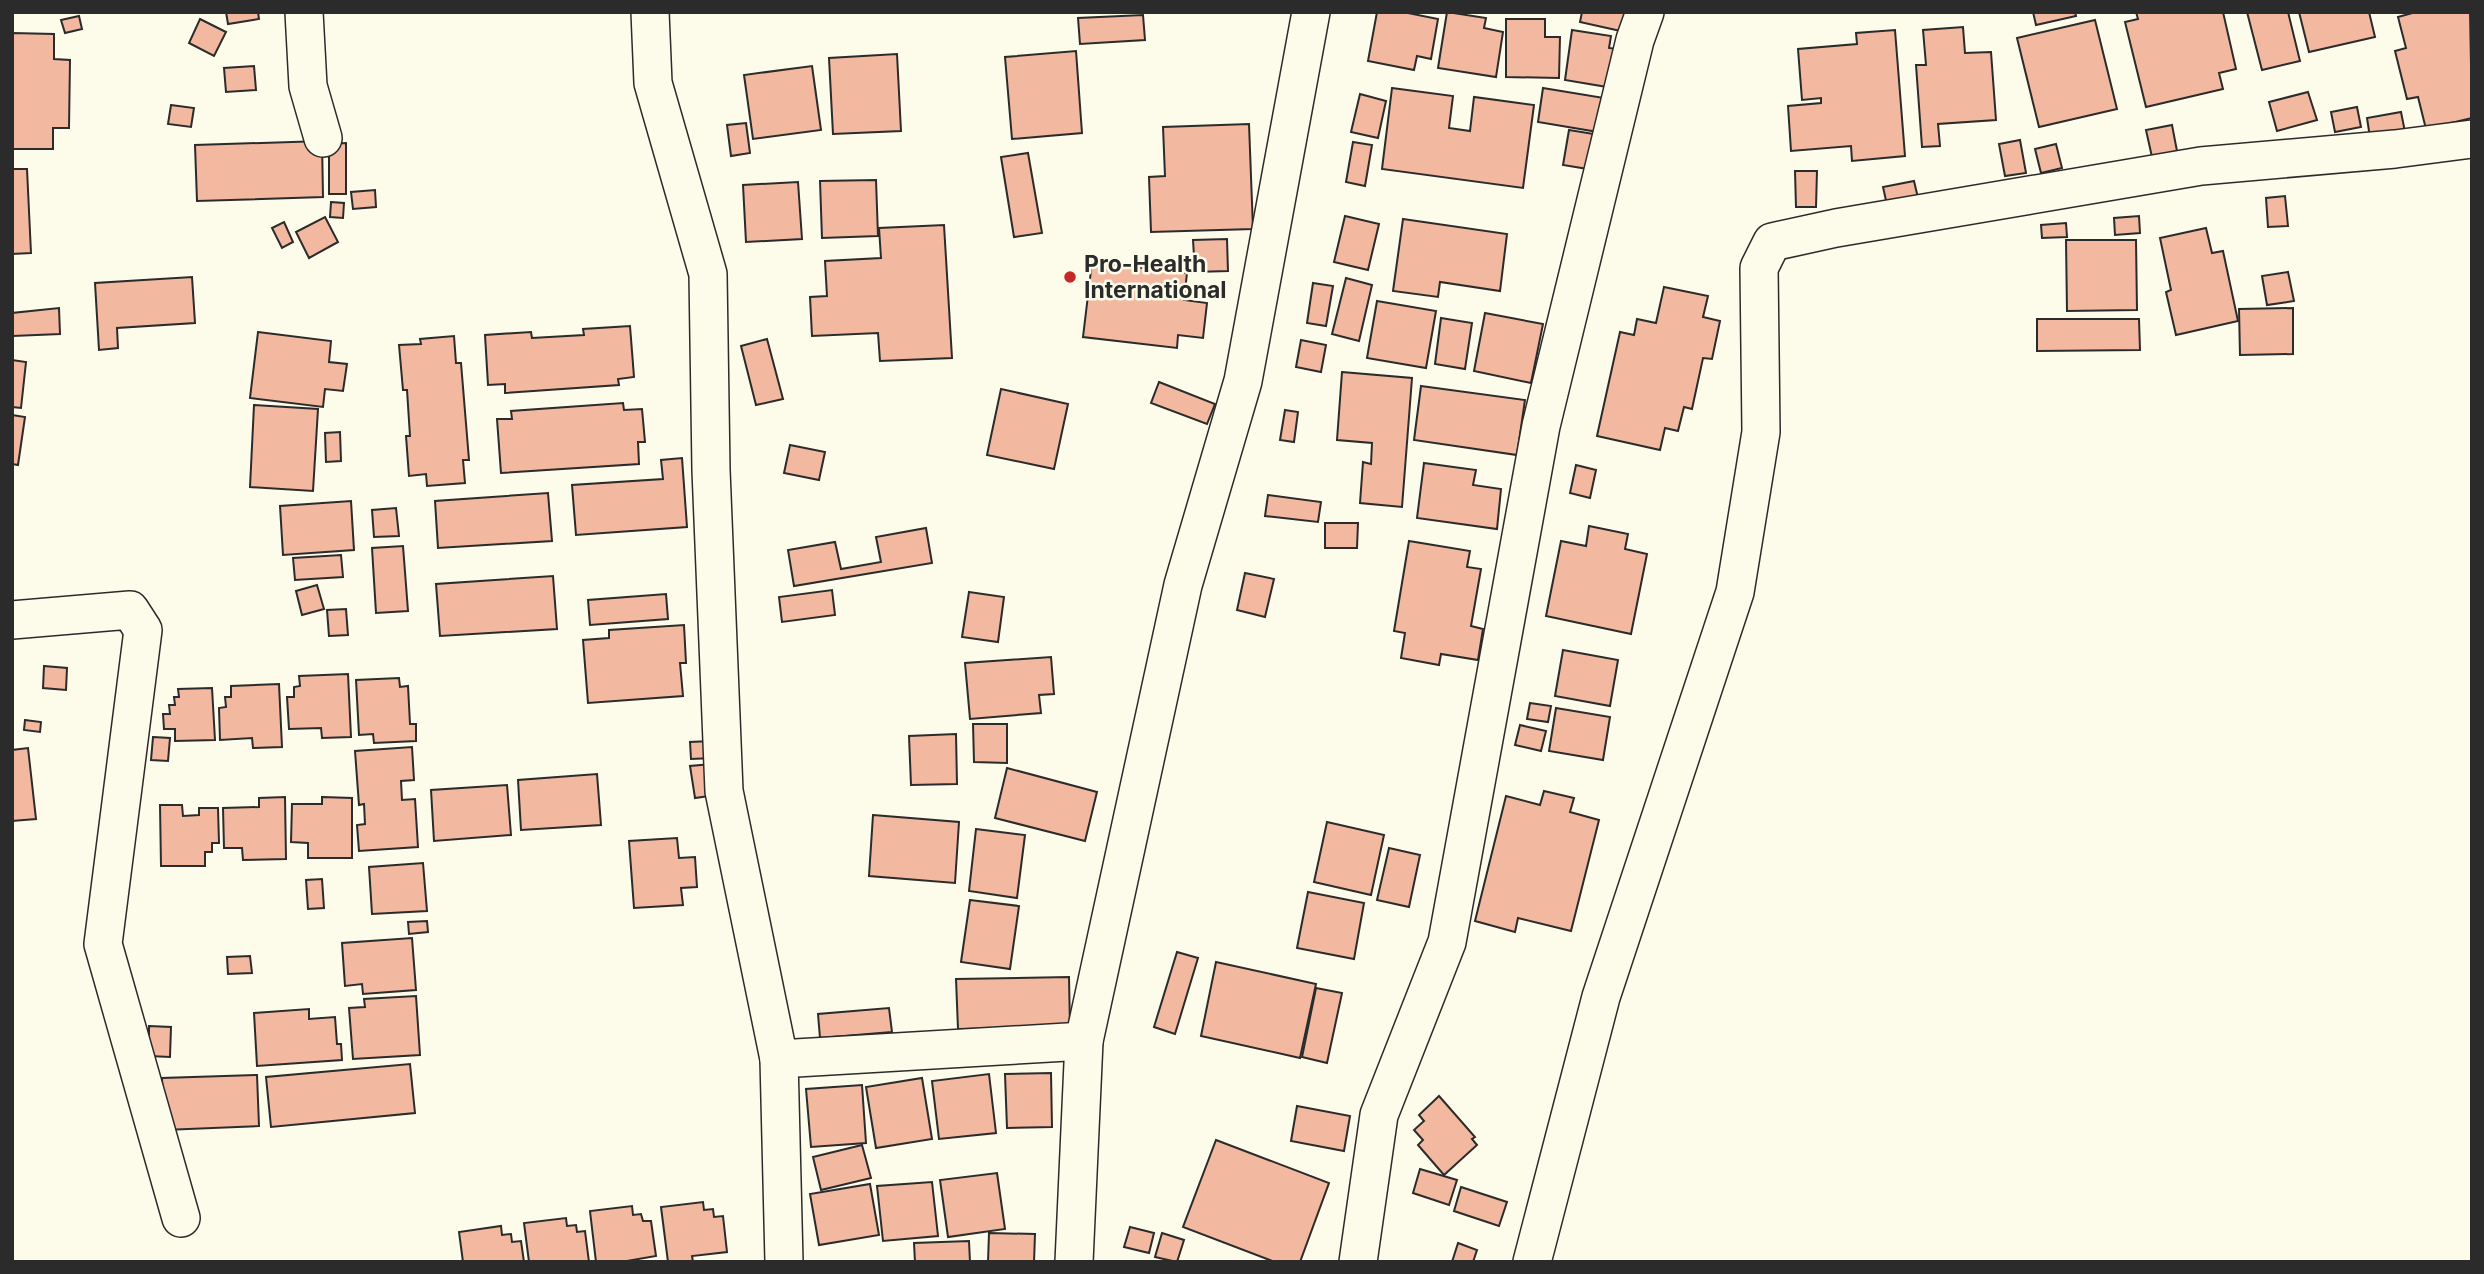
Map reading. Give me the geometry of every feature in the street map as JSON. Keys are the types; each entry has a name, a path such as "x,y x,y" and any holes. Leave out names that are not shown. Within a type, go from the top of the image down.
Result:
{"street":[{"path":"304,12 308,86 323,138"},
{"path":"650,12 653,83 708,274 711,470 724,791 779,1059 784,1262"},
{"path":"1074,1262 1084,1041 1183,585 1243,381 1311,12"},
{"path":"1358,1262 1379,1115 1447,942 1541,426 1635,40 1645,12"},
{"path":"1532,1262 1601,997 1735,592 1761,432 1759,268 1772,242 1836,228 2201,166 2395,149 2472,139"},
{"path":"12,620 130,610 143,630 103,944 181,1218"},
{"path":"779,1059 1084,1041"}],"building":[{"path":"226,12 258,12 259,19 228,24"},
{"path":"1377,12 1403,12 1438,19 1431,59 1417,56 1414,70 1368,61"},
{"path":"1447,12 1486,18 1484,28 1503,32 1496,77 1438,68"},
{"path":"1582,12 1638,12 1634,34 1580,22"},
{"path":"2033,12 2075,12 2076,16 2036,25"},
{"path":"2136,12 2223,12 2236,69 2219,73 2223,89 2146,107 2125,22 2138,19"},
{"path":"2247,12 2288,12 2300,61 2262,70"},
{"path":"2299,12 2369,12 2375,37 2309,52"},
{"path":"2416,12 2470,12 2472,118 2426,129 2418,97 2407,99 2395,51 2406,48 2398,17"},
{"path":"1143,15 1145,40 1080,44 1078,18"},
{"path":"79,16 82,29 65,33 61,20"},
{"path":"200,19 226,32 214,56 189,43"},
{"path":"1506,19 1545,19 1545,37 1560,37 1559,78 1506,77"},
{"path":"2095,20 2117,109 2039,127 2017,38"},
{"path":"1963,27 1965,53 1991,52 1996,120 1938,124 1940,146 1922,147 1916,65 1926,65 1923,30"},
{"path":"1572,30 1611,36 1609,48 1625,50 1619,89 1565,80"},
{"path":"1895,30 1905,156 1852,161 1851,146 1791,151 1788,106 1821,103 1821,98 1802,100 1798,49 1857,44 1856,33"},
{"path":"12,33 54,34 54,59 70,60 69,128 53,128 53,149 12,149"},
{"path":"1076,51 1082,133 1012,139 1005,57"},
{"path":"897,54 901,131 833,134 829,58"},
{"path":"254,66 256,90 226,92 224,68"},
{"path":"812,66 821,130 753,139 744,75"},
{"path":"1392,88 1453,96 1449,128 1470,131 1474,97 1534,105 1523,188 1382,169"},
{"path":"1543,88 1610,99 1604,133 1538,122"},
{"path":"2308,92 2317,120 2277,131 2269,102"},
{"path":"1360,94 1386,101 1378,138 1351,132"},
{"path":"171,105 194,108 191,127 168,124"},
{"path":"2357,107 2361,127 2335,132 2331,112"},
{"path":"2401,112 2406,137 2371,144 2367,118"},
{"path":"746,123 750,153 731,156 727,125"},
{"path":"1249,124 1253,229 1151,232 1149,177 1165,176 1163,127"},
{"path":"2172,125 2177,151 2152,157 2146,130"},
{"path":"1569,130 1600,135 1594,170 1563,165"},
{"path":"2020,140 2026,173 2005,176 1999,144"},
{"path":"322,141 323,197 197,201 195,145"},
{"path":"1353,142 1372,145 1365,186 1346,182"},
{"path":"346,143 346,194 329,194 329,144"},
{"path":"2056,144 2062,168 2041,173 2035,149"},
{"path":"1028,153 1042,233 1014,237 1001,157"},
{"path":"12,169 27,169 31,253 12,254"},
{"path":"1795,171 1817,171 1816,207 1796,207"},
{"path":"876,180 878,236 822,238 820,181"},
{"path":"1914,181 1918,198 1887,205 1883,187"},
{"path":"798,182 802,239 746,242 743,185"},
{"path":"375,190 376,207 353,209 351,192"},
{"path":"2285,196 2288,226 2268,227 2266,198"},
{"path":"331,202 344,203 343,218 330,217"},
{"path":"1345,216 1379,224 1368,270 1334,262"},
{"path":"2139,216 2140,233 2115,235 2114,218"},
{"path":"325,217 338,242 309,258 296,232"},
{"path":"1403,219 1507,234 1500,291 1440,282 1438,297 1393,291"},
{"path":"284,222 293,242 282,248 272,228"},
{"path":"2066,223 2067,237 2042,238 2041,225"},
{"path":"944,225 952,358 880,361 878,333 812,336 810,297 827,296 825,261 881,258 879,228"},
{"path":"2206,228 2212,253 2223,251 2238,321 2176,335 2166,292 2171,290 2160,238"},
{"path":"1227,239 1228,271 1195,272 1193,240"},
{"path":"2066,240 2136,240 2137,310 2067,311"},
{"path":"1092,262 1187,273 1184,300 1207,303 1203,338 1178,335 1177,348 1083,337"},
{"path":"2288,272 2294,301 2267,305 2262,276"},
{"path":"192,277 195,323 117,328 118,348 99,350 95,283"},
{"path":"1346,278 1372,285 1359,341 1332,334"},
{"path":"1313,283 1333,286 1326,326 1307,323"},
{"path":"1664,287 1708,296 1703,317 1720,321 1712,359 1703,358 1692,409 1684,407 1678,431 1665,428 1660,450 1597,436 1620,332 1634,335 1637,319 1656,323"},
{"path":"1377,301 1436,311 1426,368 1367,358"},
{"path":"59,308 60,334 13,336 12,313"},
{"path":"2293,308 2293,354 2240,355 2239,309"},
{"path":"1485,313 1543,324 1531,383 1474,371"},
{"path":"1441,318 1472,323 1465,369 1435,364"},
{"path":"2037,319 2139,319 2140,350 2037,351"},
{"path":"630,326 634,377 618,379 619,385 505,393 505,384 488,385 485,335 531,332 532,338 584,335 583,329"},
{"path":"258,332 331,341 329,362 347,364 343,391 325,389 323,407 250,398"},
{"path":"454,336 456,363 461,363 469,460 463,460 465,483 427,486 426,474 409,476 407,390 403,390 399,345 421,344 420,339"},
{"path":"767,339 783,399 756,405 741,346"},
{"path":"1301,340 1326,345 1321,372 1296,367"},
{"path":"12,360 26,362 21,408 12,407"},
{"path":"1342,372 1412,378 1402,507 1360,503 1363,462 1371,464 1372,443 1337,440"},
{"path":"1159,382 1215,404 1207,424 1151,403"},
{"path":"1421,386 1525,400 1517,455 1414,440"},
{"path":"1001,389 1068,404 1054,469 987,455"},
{"path":"623,403 624,410 642,409 645,442 638,442 639,464 501,473 497,419 512,419 511,411"},
{"path":"254,405 318,409 313,491 250,487"},
{"path":"1285,410 1298,412 1294,442 1280,440"},
{"path":"12,415 25,417 18,465 12,464"},
{"path":"340,432 341,461 326,462 325,433"},
{"path":"790,445 825,452 819,480 784,473"},
{"path":"682,458 687,527 576,535 572,485 663,479 661,460"},
{"path":"1424,463 1476,470 1473,485 1501,489 1497,529 1417,518"},
{"path":"1576,465 1596,470 1590,498 1570,493"},
{"path":"548,493 552,541 438,548 435,501"},
{"path":"1268,495 1321,502 1318,522 1265,516"},
{"path":"351,501 354,550 283,555 280,506"},
{"path":"396,508 399,536 374,537 372,510"},
{"path":"1325,523 1358,523 1357,548 1325,548"},
{"path":"1589,526 1628,534 1625,549 1647,554 1631,634 1546,616 1561,541 1586,546"},
{"path":"926,528 932,563 794,586 788,550 835,542 841,569 881,562 876,537"},
{"path":"1409,541 1470,551 1467,567 1481,569 1471,626 1483,629 1478,660 1441,654 1439,665 1401,658 1405,633 1394,631"},
{"path":"403,546 408,611 376,613 372,548"},
{"path":"341,555 343,577 295,580 293,558"},
{"path":"1245,573 1274,579 1265,617 1237,610"},
{"path":"553,576 557,629 440,636 436,584"},
{"path":"317,585 324,609 302,615 296,591"},
{"path":"832,590 835,615 782,622 779,597"},
{"path":"969,592 1004,597 998,642 962,637"},
{"path":"666,594 668,619 590,625 588,600"},
{"path":"346,609 348,635 329,636 327,610"},
{"path":"684,625 686,663 680,663 683,696 588,703 583,640 609,638 609,630"},
{"path":"1563,650 1618,660 1610,706 1555,696"},
{"path":"1051,657 1054,694 1039,695 1041,713 970,719 965,663"},
{"path":"44,666 67,668 66,690 43,688"},
{"path":"348,674 351,737 322,738 321,728 289,729 287,697 294,697 294,687 300,686 299,676"},
{"path":"399,678 400,687 408,686 410,724 416,724 416,741 374,743 373,734 359,735 356,680"},
{"path":"279,684 282,747 253,748 252,738 220,740 219,708 226,707 225,697 231,697 231,686"},
{"path":"212,688 215,740 175,741 175,729 164,729 163,714 170,714 169,705 175,705 174,697 179,697 178,689"},
{"path":"1530,703 1551,706 1548,722 1527,719"},
{"path":"1556,708 1610,717 1603,760 1549,751"},
{"path":"25,720 41,722 40,732 24,730"},
{"path":"973,724 1007,724 1007,763 974,762"},
{"path":"1520,725 1546,731 1541,751 1515,745"},
{"path":"956,734 957,784 911,785 909,736"},
{"path":"153,737 170,738 168,761 151,760"},
{"path":"711,741 713,758 691,759 690,742"},
{"path":"412,747 414,780 401,781 402,800 415,799 418,847 359,851 357,825 365,824 364,804 359,805 355,751"},
{"path":"28,748 36,819 12,821 12,750"},
{"path":"712,764 716,795 695,798 690,766"},
{"path":"1007,768 1097,792 1085,841 995,818"},
{"path":"597,774 601,825 521,830 518,780"},
{"path":"507,785 511,835 434,841 431,790"},
{"path":"1544,791 1574,798 1570,812 1599,820 1571,931 1518,918 1515,932 1475,921 1506,796 1540,805"},
{"path":"285,797 286,859 243,860 242,848 224,848 223,808 259,807 259,798"},
{"path":"322,797 352,798 352,858 308,858 308,843 291,842 292,804 322,804"},
{"path":"160,805 182,805 183,816 199,815 199,808 218,808 219,843 212,843 212,852 205,852 205,866 161,866"},
{"path":"873,815 959,822 955,883 869,876"},
{"path":"1327,822 1384,835 1371,895 1314,882"},
{"path":"976,829 1025,835 1017,898 969,891"},
{"path":"677,838 679,858 695,857 697,887 681,888 683,905 634,908 629,841"},
{"path":"1389,848 1420,855 1409,907 1377,900"},
{"path":"423,863 427,911 372,914 369,867"},
{"path":"322,879 324,908 308,909 306,880"},
{"path":"1308,892 1364,903 1354,959 1297,948"},
{"path":"970,900 1019,906 1010,969 961,962"},
{"path":"427,921 428,932 409,934 408,922"},
{"path":"412,938 416,990 363,994 362,984 345,986 342,943"},
{"path":"1177,952 1198,958 1175,1034 1154,1027"},
{"path":"250,956 252,973 228,974 227,957"},
{"path":"1216,962 1316,984 1300,1058 1201,1036"},
{"path":"1069,977 1070,1027 958,1029 956,979"},
{"path":"1316,988 1342,993 1327,1063 1302,1057"},
{"path":"416,996 420,1055 353,1059 349,1008 365,1007 364,999"},
{"path":"889,1008 892,1032 820,1038 818,1014"},
{"path":"309,1009 309,1019 335,1017 337,1044 341,1044 342,1060 257,1066 254,1013"},
{"path":"149,1026 171,1027 170,1057 149,1056"},
{"path":"410,1064 415,1113 271,1127 266,1077"},
{"path":"1051,1073 1052,1127 1007,1128 1005,1074"},
{"path":"989,1074 996,1133 939,1139 932,1081"},
{"path":"257,1075 259,1126 164,1130 162,1078"},
{"path":"922,1078 932,1139 876,1148 866,1087"},
{"path":"862,1085 866,1143 811,1147 806,1089"},
{"path":"1439,1096 1475,1137 1472,1139 1477,1145 1444,1175 1418,1145 1423,1140 1414,1130 1424,1121 1419,1115"},
{"path":"1297,1106 1350,1116 1344,1151 1291,1141"},
{"path":"1216,1140 1329,1183 1300,1262 1275,1262 1183,1227"},
{"path":"862,1145 871,1178 821,1190 813,1157"},
{"path":"1420,1169 1457,1180 1449,1205 1413,1193"},
{"path":"997,1173 1005,1229 948,1237 940,1180"},
{"path":"932,1182 938,1236 883,1241 877,1186"},
{"path":"870,1184 879,1235 819,1245 810,1194"},
{"path":"1461,1187 1507,1202 1499,1226 1454,1211"},
{"path":"703,1202 704,1210 713,1209 714,1217 723,1216 727,1252 692,1256 693,1262 668,1262 661,1207"},
{"path":"632,1206 633,1215 641,1214 643,1221 651,1221 656,1256 621,1262 596,1262 590,1211"},
{"path":"566,1218 567,1226 576,1225 577,1232 585,1231 589,1262 529,1262 524,1223"},
{"path":"501,1226 502,1235 511,1234 512,1242 521,1241 524,1262 463,1262 459,1232"},
{"path":"1130,1227 1154,1233 1149,1253 1124,1247"},
{"path":"989,1233 1035,1234 1034,1262 988,1262"},
{"path":"1162,1233 1184,1240 1177,1262 1155,1257"},
{"path":"969,1241 970,1262 915,1262 914,1243"},
{"path":"1458,1243 1477,1250 1473,1262 1452,1262"}],"place":[{"name":"Pro-Health International","path":"1070,277"}]}
